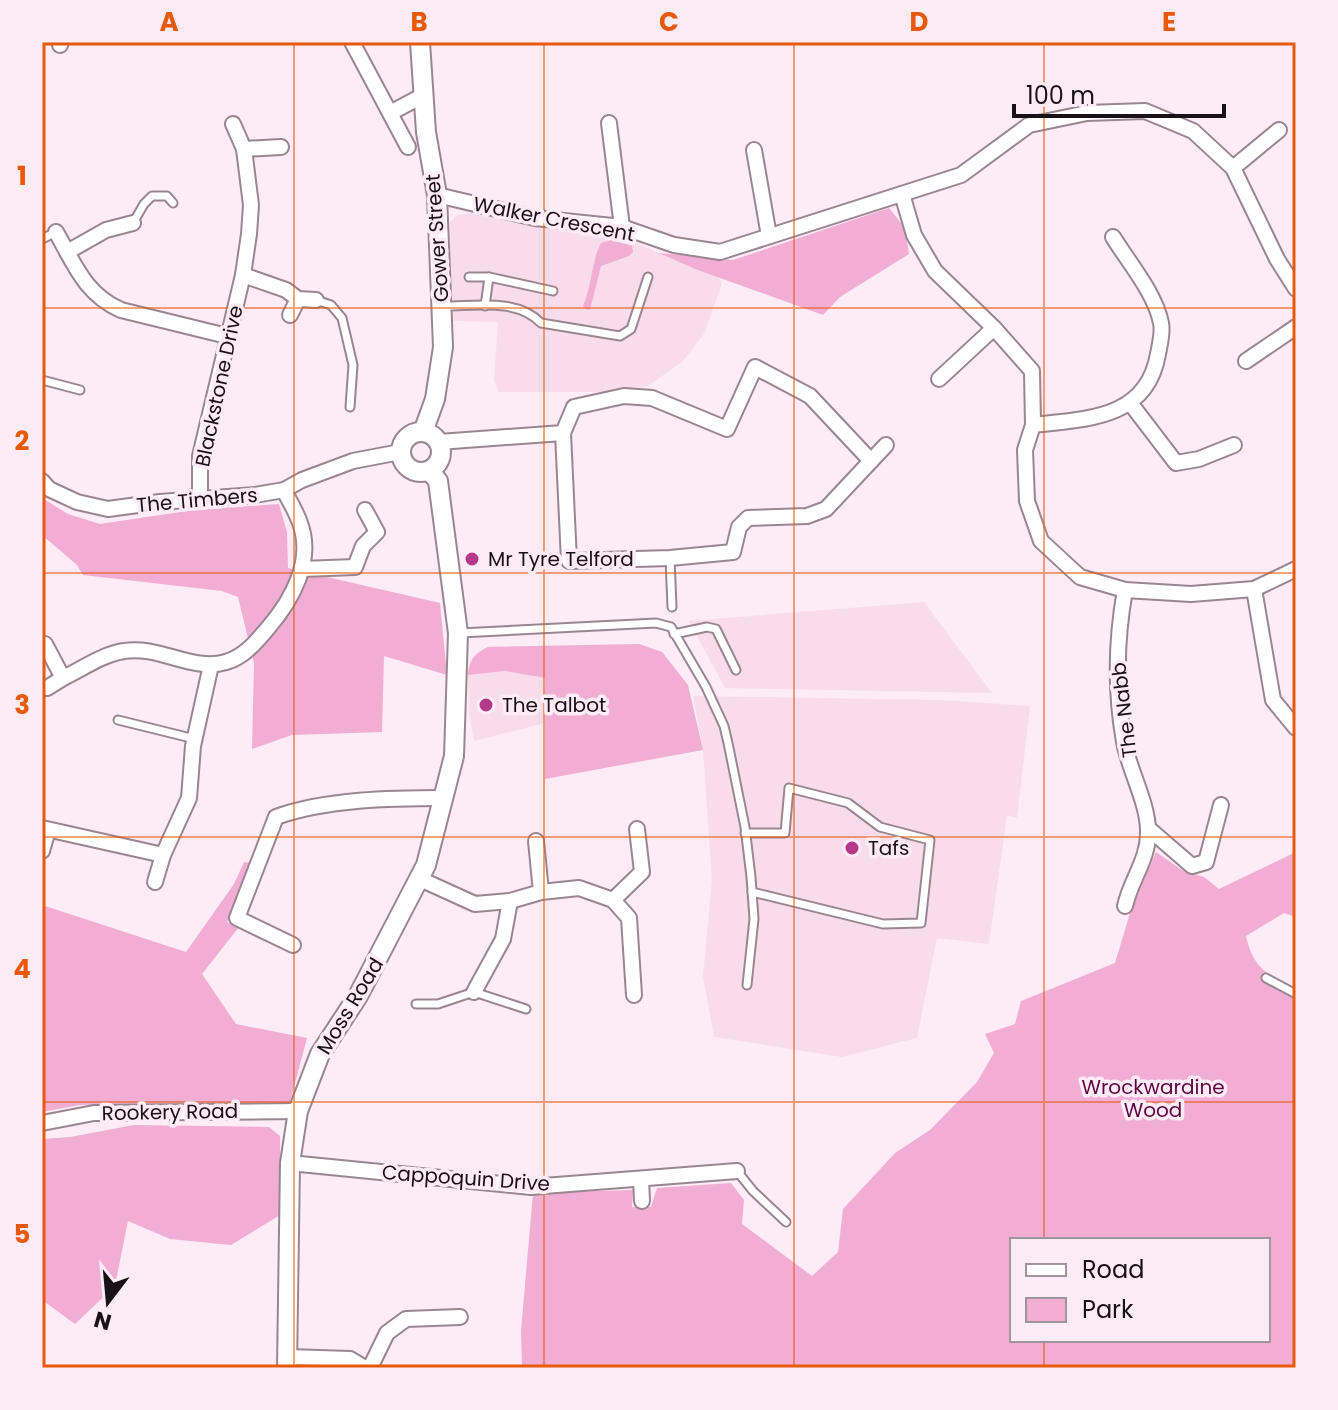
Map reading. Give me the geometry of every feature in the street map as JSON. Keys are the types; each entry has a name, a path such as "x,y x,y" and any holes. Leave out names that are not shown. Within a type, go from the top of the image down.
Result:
{"street":[{"path":"352,42 408,147"},
{"name":"Gower Street","path":"420,42 426,132 437,195 443,347 431,437 442,451 440,460 430,471"},
{"path":"390,113 424,95"},
{"name":"Walker Crescent","path":"437,195 535,218 622,227 674,245 720,252 961,175 1029,125 1087,113 1145,111 1193,131 1233,168 1277,259 1296,289"},
{"path":"609,123 622,227"},
{"name":"Blackstone Drive","path":"200,499 200,456 243,275 251,205 244,149 233,124"},
{"path":"1233,168 1279,130"},
{"path":"244,149 281,147"},
{"path":"754,150 769,236"},
{"path":"902,194 914,235 935,271 994,328 1032,371 1033,425 1025,450 1027,501 1041,541 1080,577 1125,590 1191,594 1254,589 1296,569"},
{"path":"67,252 106,230 133,223"},
{"path":"56,232 92,293 105,303 121,310 227,336"},
{"path":"1033,425 1084,419 1131,404 1147,388 1157,362 1162,324 1149,295 1113,237"},
{"path":"243,275 286,290 298,299 316,300"},
{"path":"290,315 298,299"},
{"path":"1246,361 1296,327"},
{"path":"939,379 994,328"},
{"path":"871,461 810,396 755,367 727,429 652,398 624,396 574,407 563,433 569,561 670,558 733,552 739,527 748,518 807,516 826,509 871,461 886,445"},
{"path":"1131,404 1176,463 1199,459 1234,445"},
{"path":"293,945 237,918 276,817 295,810 396,798 445,798 454,756 458,633 438,481 430,471 414,472 402,461 402,445 409,436 563,433"},
{"name":"The Timbers","path":"42,481 49,489 77,502 108,509 284,490 353,461 400,452"},
{"path":"47,688 122,651 159,653 211,665 239,657 256,642 290,600 302,569 301,525 284,490"},
{"path":"302,569 355,567 363,546 377,532 365,510"},
{"path":"1254,589 1273,700 1296,728"},
{"name":"The Nabb","path":"1125,590 1118,632 1117,678 1124,743 1148,828"},
{"path":"45,644 63,678"},
{"path":"155,882 163,855 189,798 195,739 211,665"},
{"name":"Moss Road","path":"288,1362 290,1163 298,1111 320,1054 358,996 420,879 445,798"},
{"path":"1148,828 1192,866 1206,862 1221,805"},
{"path":"1125,906 1130,886 1140,872 1147,849 1148,828"},
{"path":"42,851 45,829 163,855"},
{"path":"613,900 642,872 637,829"},
{"path":"536,841 541,892"},
{"path":"420,879 475,904 579,888 613,900 629,918 634,995"},
{"path":"474,992 503,939 510,901"},
{"name":"Rookery Road","path":"42,1123 94,1113 298,1111"},
{"name":"Cappoquin Drive","path":"290,1163 531,1187 737,1171"},
{"path":"641,1179 642,1201"},
{"path":"288,1362 350,1359 367,1368 387,1333 406,1319 460,1317"}],"lane":[{"path":"133,223 152,196 167,196 173,203"},
{"path":"42,239 56,232"},
{"path":"469,277 489,277 553,291"},
{"path":"485,306 489,277"},
{"path":"442,306 513,307 532,313 541,323 620,336 631,329 648,277"},
{"path":"316,300 331,305 342,318 353,365 350,407"},
{"path":"42,380 80,390"},
{"path":"670,558 672,607"},
{"path":"458,633 656,623 671,627 706,687 724,726 745,833 752,892 754,919 747,985"},
{"path":"674,634 707,627 716,629 736,670"},
{"path":"118,720 195,739"},
{"path":"745,833 785,833 789,788 848,803 880,827 930,840 921,923 883,924 752,892"},
{"path":"1266,978 1296,994"},
{"path":"416,1004 438,1004 474,992 526,1009"},
{"path":"737,1171 786,1222"}],"shaded area":[{"path":"471,213 541,228 634,242 718,276 722,284 704,334 683,361 648,386 608,392 499,392 494,380 498,322 452,321 450,222 458,215"},
{"path":"924,602 992,693 725,688 689,621"},
{"path":"505,671 545,678 545,723 474,741 468,675"},
{"path":"693,696 940,700 1030,706 1017,818 1007,815 989,944 937,938 917,1038 842,1057 714,1037 703,976 712,880 703,750"}],"green space":[{"path":"889,208 905,228 909,254 840,297 823,315 659,253 733,260"},
{"path":"612,240 632,246 633,252 601,266 590,310 585,309 583,306 598,249 601,243"},
{"path":"42,498 68,514 100,524 194,510 279,504 287,532 288,568 440,603 447,675 384,656 382,732 292,735 252,749 254,663 238,597 222,591 83,575 77,565 42,535"},
{"path":"639,644 662,652 688,685 703,750 545,779 545,678 505,671 468,675 473,658 488,647"},
{"name":"Wrockwardine Wood","path":"1156,852 1182,870 1204,877 1219,889 1296,852 1296,917 1284,913 1246,936 1258,964 1296,990 1296,1368 522,1368 521,1331 533,1193 633,1190 632,1207 651,1207 657,1188 731,1183 744,1200 742,1224 812,1276 838,1252 843,1209 895,1153 930,1130 977,1082 994,1053 985,1034 1015,1024 1021,1001 1115,963 1130,913"},
{"path":"244,862 251,863 227,922 239,927 202,974 236,1024 307,1038 290,1102 80,1105 42,1112 42,905 186,952 234,884"},
{"path":"134,1125 269,1127 280,1136 280,1215 231,1245 170,1239 128,1221 115,1286 75,1324 42,1300 42,1139"}],"place":[{"name":"Mr Tyre Telford","path":"472,559"},
{"name":"The Talbot","path":"486,705"},
{"name":"Tafs","path":"852,848"}]}
